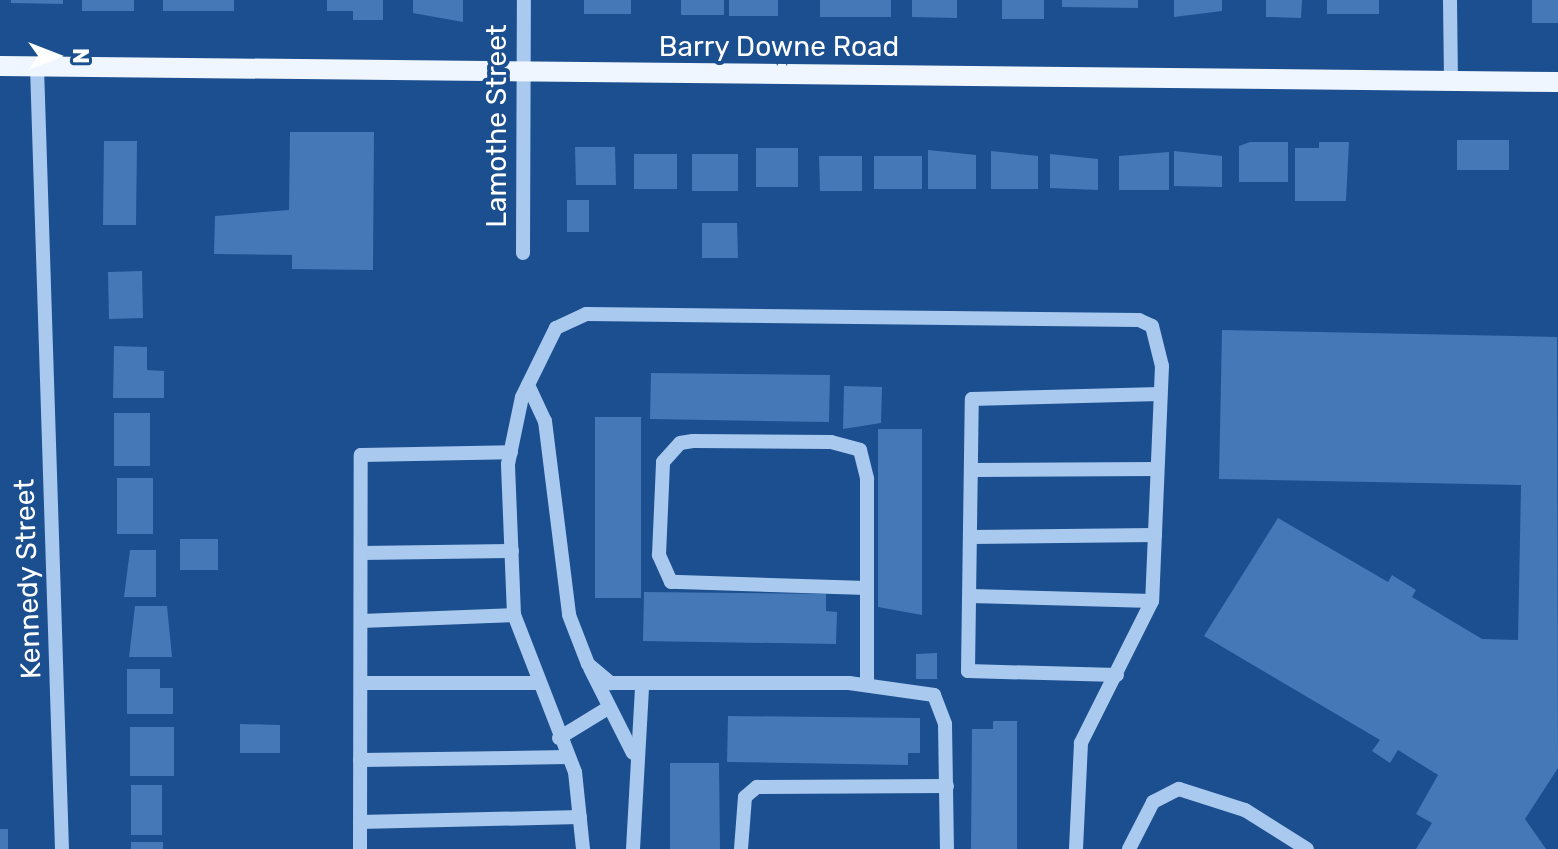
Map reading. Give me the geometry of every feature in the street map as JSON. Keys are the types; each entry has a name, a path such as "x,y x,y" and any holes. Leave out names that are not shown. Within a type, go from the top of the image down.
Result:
{"main road":[{"name":"Barry Downe Road","path":"0,66 523,74 1451,78 1558,82"}],"street":[{"name":"Lamothe Street","path":"523,253 524,0"},
{"path":"1450,0 1451,78"},
{"name":"Kennedy Street","path":"37,67 62,849"},
{"path":"583,849 568,757 537,683 514,615 511,452 528,385 556,328 586,314 1139,320 1158,334 1160,394 1152,601 1081,743 1076,849"},
{"path":"528,385 545,421 569,615 608,708 634,754"},
{"path":"1117,675 968,671 972,399 1160,394"},
{"path":"867,588 671,582 659,555 663,462 680,443 693,441 854,446 867,479 867,588 867,685"},
{"path":"360,849 361,455 511,452"},
{"path":"972,470 1157,469"},
{"path":"971,537 1155,535"},
{"path":"361,553 512,551"},
{"path":"970,596 1152,601"},
{"path":"361,621 514,615"},
{"path":"588,664 611,683 642,686 867,685 934,695 945,724 947,849"},
{"path":"361,683 537,683"},
{"path":"633,849 634,754 642,686"},
{"path":"559,738 608,708"},
{"path":"360,760 568,757"},
{"path":"741,849 745,797 757,787 947,786"},
{"path":"1129,849 1153,802 1179,789 1245,810 1307,849"},
{"path":"360,822 580,817"}],"building":[{"path":"11,0 63,0 63,4 11,3"},
{"path":"82,0 134,0 134,11 82,11"},
{"path":"163,0 234,0 234,11 163,11"},
{"path":"327,0 383,0 383,20 353,20 353,11 327,11"},
{"path":"413,0 463,0 463,22 413,13"},
{"path":"584,0 631,0 631,14 584,14"},
{"path":"681,0 724,0 724,15 681,15"},
{"path":"729,0 778,0 778,16 729,16"},
{"path":"820,0 891,0 891,17 820,17"},
{"path":"912,0 957,0 957,18 912,17"},
{"path":"1002,0 1044,0 1044,19 1002,19"},
{"path":"1062,0 1138,0 1138,8 1062,7"},
{"path":"1174,0 1222,0 1222,11 1174,17"},
{"path":"1266,0 1302,0 1301,18 1266,17"},
{"path":"1327,0 1379,0 1379,14 1327,14"},
{"path":"1532,0 1558,0 1558,23 1532,23"},
{"path":"290,132 374,132 373,270 292,269 292,255 214,254 215,216 289,210"},
{"path":"1457,140 1509,140 1509,170 1457,170"},
{"path":"104,141 137,141 136,225 103,225"},
{"path":"1250,142 1288,142 1288,182 1239,182 1239,146"},
{"path":"1319,142 1349,142 1346,201 1295,201 1295,148 1319,148"},
{"path":"575,147 615,147 616,185 576,185"},
{"path":"756,148 798,148 798,187 756,187"},
{"path":"928,150 976,155 976,189 928,189"},
{"path":"991,151 1038,156 1038,189 991,189"},
{"path":"1174,151 1222,156 1222,187 1174,186"},
{"path":"1169,152 1169,190 1119,190 1119,156"},
{"path":"634,154 677,154 677,189 634,189"},
{"path":"692,154 738,154 738,191 692,191"},
{"path":"1050,154 1098,159 1098,190 1050,188"},
{"path":"819,156 862,156 862,191 820,191"},
{"path":"874,156 922,156 922,189 874,189"},
{"path":"567,200 589,200 589,232 567,232"},
{"path":"702,223 737,223 738,258 702,258"},
{"path":"142,271 143,318 109,319 108,272"},
{"path":"1222,330 1557,337 1558,768 1525,819 1546,849 1416,849 1432,823 1416,814 1438,775 1398,750 1390,763 1372,751 1380,740 1204,636 1278,518 1388,582 1392,575 1416,590 1412,597 1482,639 1518,640 1521,485 1219,479"},
{"path":"114,346 147,347 147,370 164,371 164,398 113,398"},
{"path":"651,373 830,375 829,422 650,419"},
{"path":"844,386 882,387 881,423 843,429"},
{"path":"114,413 150,413 150,466 114,466"},
{"path":"595,417 641,417 641,598 595,598"},
{"path":"878,429 922,429 922,615 878,607"},
{"path":"117,478 153,478 153,534 117,534"},
{"path":"180,539 218,539 218,570 180,570"},
{"path":"130,550 156,550 156,597 124,597"},
{"path":"644,592 826,594 826,611 837,612 836,644 643,641"},
{"path":"135,606 167,606 172,657 129,657"},
{"path":"937,653 937,679 916,679 916,654"},
{"path":"127,669 160,669 160,688 173,688 173,714 127,714"},
{"path":"728,716 920,718 920,753 908,753 908,765 727,762"},
{"path":"993,721 1017,721 1017,849 971,849 972,729 993,729"},
{"path":"240,724 280,725 280,753 240,753"},
{"path":"130,727 174,727 174,776 130,776"},
{"path":"670,763 719,763 720,849 670,849"},
{"path":"131,785 162,785 162,835 131,835"},
{"path":"0,829 8,829 8,849 0,849"},
{"path":"131,842 163,842 163,849 131,849"}]}
